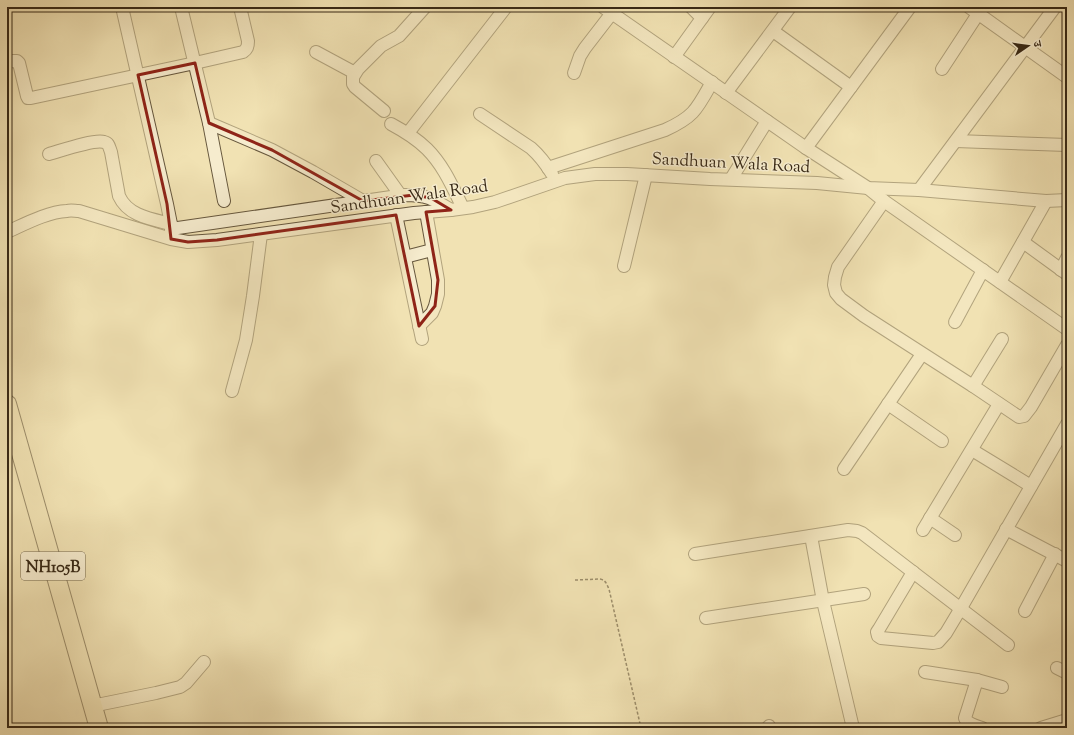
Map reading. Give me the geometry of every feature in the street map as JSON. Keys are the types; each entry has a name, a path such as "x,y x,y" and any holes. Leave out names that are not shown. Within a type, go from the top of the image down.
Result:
{"highway":[{"name":"NH105B","path":"7,404 99,728"}],"street":[{"path":"122,7 171,231"},
{"path":"181,7 209,123 224,201"},
{"path":"7,62 13,60 19,63 26,96 31,98 243,52 247,49 248,41 240,7"},
{"path":"384,111 355,87 353,80 355,73 381,46 399,36 425,7"},
{"path":"408,133 506,7"},
{"path":"690,7 702,18"},
{"path":"674,56 710,7"},
{"path":"726,93 790,7"},
{"path":"806,148 910,7"},
{"path":"919,190 1055,7"},
{"path":"574,73 580,56 607,10 806,148 868,188 884,201 1067,328"},
{"path":"942,69 974,10 1067,77"},
{"path":"772,30 851,87"},
{"path":"316,52 355,73"},
{"path":"548,168 665,130 680,123 692,115 712,82"},
{"path":"480,114 538,154 556,181"},
{"path":"730,179 767,121"},
{"path":"209,123 272,150 363,201"},
{"path":"391,124 408,133 427,149 438,162 447,177 457,209"},
{"path":"956,141 1067,145"},
{"path":"50,154 91,142 105,142 108,144 118,196 122,203 136,214 171,231 363,201 414,195 431,198 457,209"},
{"path":"376,161 401,196"},
{"name":"Sandhuan Wala Road","path":"7,232 40,218 67,210 80,211 171,231 188,242 217,240 396,215 457,209 495,202 565,178 595,174 817,183 1046,201 1067,200"},
{"path":"624,266 646,175"},
{"path":"884,201 838,267 834,285 836,293 841,299 864,316 1021,418 1031,407 1067,345"},
{"path":"1000,282 1046,201"},
{"path":"419,326 432,312 438,294 438,280 426,212"},
{"path":"396,215 422,338"},
{"path":"232,391 246,340 262,234"},
{"path":"1023,242 1064,272 1067,258"},
{"path":"405,257 432,250"},
{"path":"955,322 983,270"},
{"path":"972,386 1002,339"},
{"path":"844,469 922,354"},
{"path":"888,404 942,441"},
{"path":"923,530 999,404"},
{"path":"913,572 877,632 879,637 933,643 938,642 946,633 1067,424"},
{"path":"972,450 1031,486"},
{"path":"930,518 955,535"},
{"path":"695,554 848,530 857,531 862,533 1008,645"},
{"path":"1006,530 1067,561"},
{"path":"811,536 823,601 853,728"},
{"path":"1025,611 1055,554"},
{"path":"706,618 864,594"},
{"path":"92,706 156,694 180,687 186,683 204,662"},
{"path":"925,672 977,680 1002,687"},
{"path":"977,680 965,718 968,723 982,728"},
{"path":"1041,728 1067,720"}],"path":[{"path":"575,580 600,579 604,580 606,583 641,728"}],"highlighted area":[{"path":"195,63 209,123 272,150 363,201 414,195 431,198 451,210 426,212 438,280 435,306 419,326 396,215 217,240 188,242 171,239 167,204 138,75"}]}
